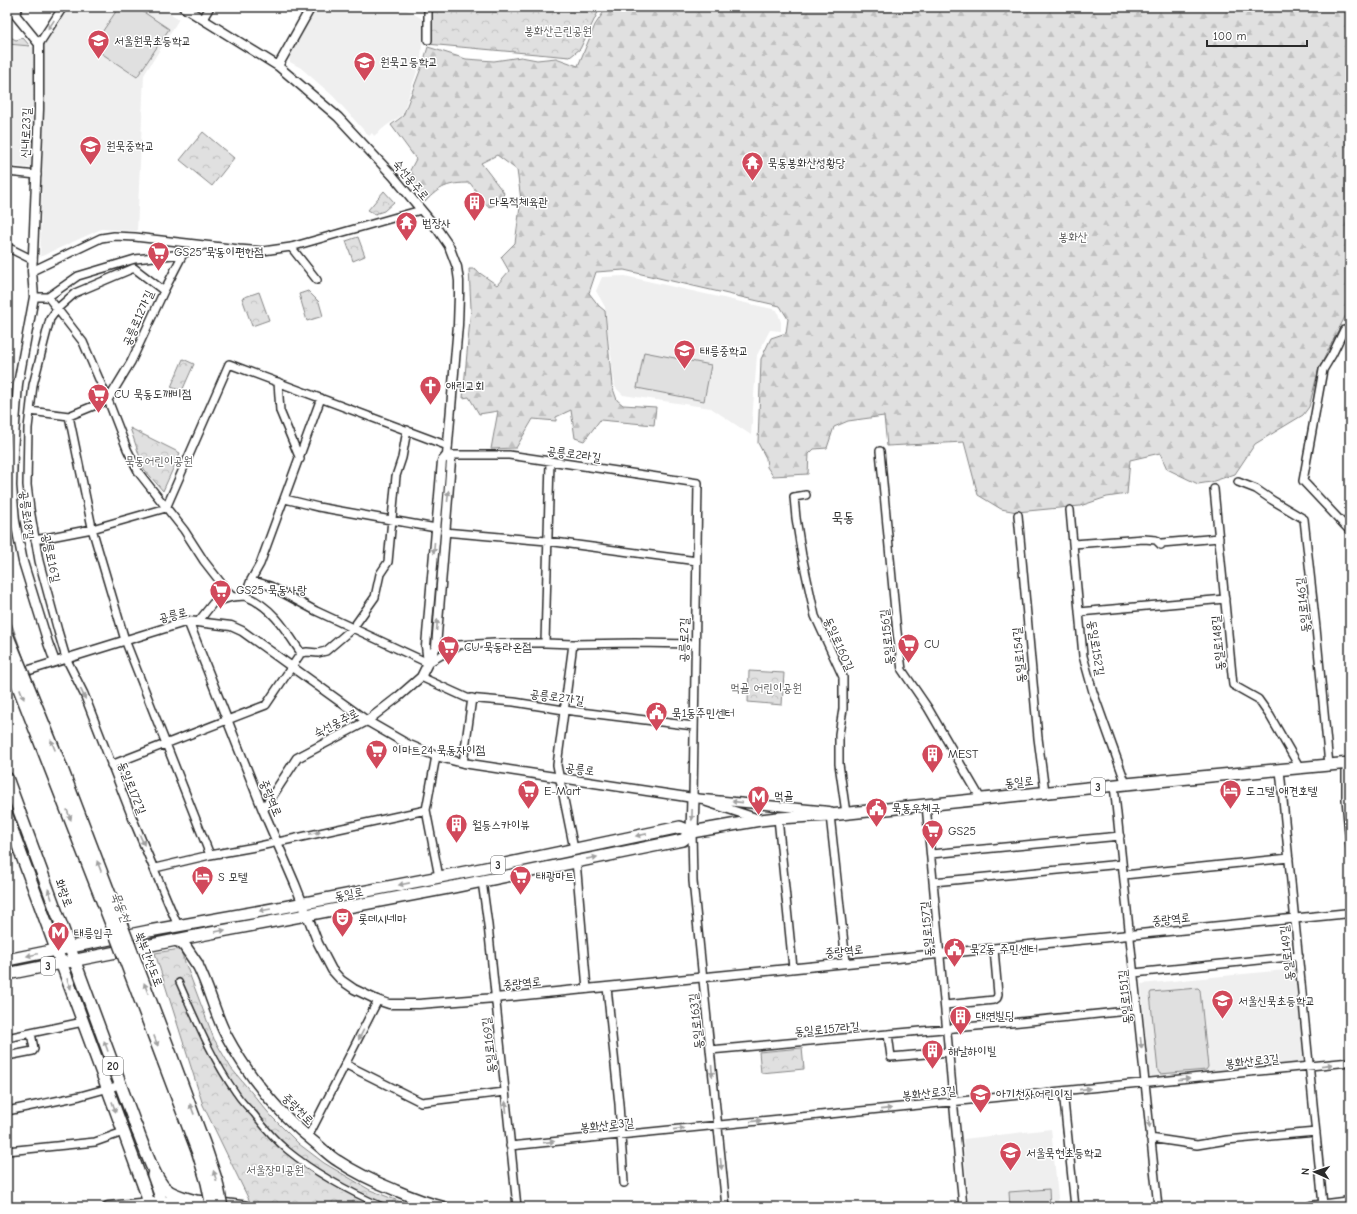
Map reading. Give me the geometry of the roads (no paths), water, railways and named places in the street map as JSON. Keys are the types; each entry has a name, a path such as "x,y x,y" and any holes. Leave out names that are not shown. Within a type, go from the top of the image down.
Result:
{"main road":[{"name":"북부간선도로","path":"7,634 61,766 172,1057 205,1146 222,1207"},
{"name":"북부간선도로","path":"7,658 112,924 198,1153 212,1207"},
{"name":"동일로","path":"7,974 198,935 428,892 660,845 683,840 692,832 760,820 830,815 1120,784 1348,763"},
{"name":"화랑로","path":"7,778 160,1193 161,1204"},
{"path":"692,832 693,798"},
{"name":"20","path":"7,816 150,1205"},
{"name":"동일로","path":"7,960 149,931 303,904 426,880 680,827 692,832"},
{"path":"658,832 667,835 667,839 660,845"},
{"path":"469,871 460,876 460,880 476,882"},
{"path":"426,880 437,881 438,883 438,886 428,892"},
{"path":"344,896 336,902 336,905 345,908"},
{"path":"197,964 196,943 198,935"},
{"path":"174,940 182,942 197,964"},
{"name":"중랑천로","path":"197,964 202,973 213,1006 236,1053 256,1083 281,1112 337,1161 374,1181 426,1203 444,1207"},
{"path":"135,1124 158,1178 164,1188 171,1193 196,1202"},
{"path":"108,1207 196,1202 245,1207"},
{"path":"1311,1207 1350,1202"}],"street":[{"path":"8,7 39,44 63,7"},
{"path":"15,14 19,7"},
{"name":"숙선옹주로","path":"183,7 278,66 338,117 372,152 438,230 449,246 453,256 459,281 458,325 448,446 447,455 442,462 436,528 426,646 428,663"},
{"path":"203,20 210,7"},
{"path":"278,66 311,7"},
{"path":"428,7 428,40"},
{"name":"신내로23길","path":"32,271 37,175 39,44"},
{"path":"7,172 37,175"},
{"path":"32,271 101,238 135,237 202,246 263,251 291,247 421,210"},
{"path":"34,297 48,297 78,276 135,259 183,254 202,246"},
{"path":"7,247 33,260"},
{"path":"291,247 317,280"},
{"path":"164,291 183,254"},
{"name":"공릉로12가길","path":"58,308 75,293 134,268 164,291 131,362 108,400"},
{"name":"공릉로18길","path":"32,271 34,297 18,384 12,486 15,521 22,562 53,663"},
{"path":"48,297 83,342 127,449 139,473 184,530 204,561 232,597"},
{"name":"공릉로16길","path":"58,308 50,319 35,373 27,450 27,485 35,540 46,588 66,658"},
{"path":"1347,331 1322,370 1303,481 1332,510 1350,531"},
{"path":"166,508 229,364 448,446"},
{"path":"278,382 280,411 300,459"},
{"path":"245,596 250,580 260,564 285,499 321,398"},
{"path":"30,411 69,416 108,400"},
{"path":"69,416 92,529 125,640 210,855"},
{"path":"301,653 318,653 326,651 354,628 375,597 380,574 388,562 396,476 402,458 406,430"},
{"name":"동일로156길","path":"880,451 902,670 928,708 982,799"},
{"name":"숙선옹주로","path":"262,810 297,758 367,721 398,697 421,676 428,663 436,646 444,532 451,461 447,455"},
{"name":"공릉로2라길","path":"447,455 509,456 698,483"},
{"path":"545,643 550,462"},
{"name":"동일로146길","path":"1238,482 1256,488 1272,500 1304,519 1329,765"},
{"name":"공릉로2길","path":"693,798 698,483"},
{"name":"동일로148길","path":"1214,489 1233,685 1258,699 1270,716 1300,768"},
{"name":"동일로160길","path":"806,495 794,497 807,584 815,616 843,677 843,709 839,764 846,813"},
{"path":"285,499 318,507 410,522 436,528"},
{"path":"35,540 92,529 166,508"},
{"name":"동일로152길","path":"1070,510 1083,656 1120,784"},
{"name":"동일로154길","path":"1018,514 1038,738 1045,792"},
{"path":"444,532 547,542 697,560"},
{"path":"1073,544 1144,539 1156,540 1161,545 1162,543 1219,538"},
{"path":"250,580 270,586 316,610 428,663 459,645 495,643 695,644"},
{"path":"198,622 213,604 232,597 245,596 255,600 271,611 288,632 301,653"},
{"path":"1079,612 1225,599"},
{"name":"공릉로","path":"7,678 66,658 188,621 231,626 242,631 367,721 407,744 436,756 463,763 693,798 846,813"},
{"name":"중랑역로","path":"188,621 262,810 277,842 318,943 332,970 341,980 354,989 389,1004 495,998 1350,913"},
{"path":"573,644 557,765 558,778 574,849"},
{"path":"111,765 266,705 301,653"},
{"name":"동일로172길","path":"66,658 84,694 132,818 155,868 178,926"},
{"name":"공릉로2가길","path":"421,676 467,698 514,702 564,710 694,726"},
{"path":"463,763 472,698"},
{"path":"436,756 426,810 439,877"},
{"path":"1348,763 1346,799 1350,846"},
{"name":"동일로149길","path":"1280,770 1323,1205"},
{"name":"동일로151길","path":"1120,784 1120,836 1122,864 1158,1207"},
{"name":"공릉로","path":"693,798 760,820"},
{"name":"동일로157길","path":"926,805 963,1207"},
{"path":"7,811 18,807"},
{"path":"155,868 210,855 255,847 426,810"},
{"path":"830,815 846,962"},
{"path":"778,818 793,968"},
{"name":"동일로163길","path":"692,832 694,881 726,1207"},
{"path":"931,854 1120,836"},
{"path":"1124,875 1289,858"},
{"path":"576,861 587,989"},
{"path":"933,882 1122,864"},
{"name":"동일로169길","path":"476,882 495,998 517,1207"},
{"path":"945,1005 994,1000 997,998 998,994 994,949"},
{"path":"1134,973 1299,956"},
{"path":"179,982 203,1038 224,1074 237,1095 265,1127 286,1149 313,1169 360,1196 384,1207"},
{"path":"607,987 619,1104 624,1183"},
{"path":"308,1137 378,1000"},
{"name":"동일로157라길","path":"710,1050 1137,1010"},
{"path":"7,1038 83,1022"},
{"path":"7,1056 33,1051 34,1049 31,1033"},
{"path":"888,1034 891,1057 949,1052"},
{"name":"봉화산로3길","path":"510,1146 1350,1062"},
{"path":"345,1064 421,1102 505,1092"},
{"path":"7,1111 120,1085"},
{"path":"1063,1091 1075,1207"},
{"path":"7,1151 95,1142 123,1132"},
{"path":"1150,1138 1197,1145 1227,1140 1316,1132"}],"waterway":[{"name":"묵동천","path":"7,612 27,669"}],"place":[{"name":"서울원묵초등학교","path":"98,60"},
{"name":"원묵고등학교","path":"365,82"},
{"name":"원묵중학교","path":"91,166"},
{"name":"묵동봉화산성황당","path":"753,182"},
{"name":"다목적체육관","path":"474,222"},
{"name":"법장사","path":"406,242"},
{"name":"GS25 묵동이편한점","path":"159,272"},
{"name":"태릉중학교","path":"684,370"},
{"name":"애린교회","path":"430,406"},
{"name":"CU 묵동도깨비점","path":"98,414"},
{"name":"GS25 묵동사랑","path":"221,610"},
{"name":"CU","path":"908,664"},
{"name":"CU 묵동라온점","path":"449,666"},
{"name":"묵1동주민센터","path":"657,732"},
{"name":"이마트24 묵동자이점","path":"377,770"},
{"name":"MEST","path":"933,774"},
{"name":"E-Mart","path":"528,810"},
{"name":"도그텔 애견호텔","path":"1231,810"},
{"name":"먹골","path":"759,816"},
{"name":"묵동우체국","path":"877,828"},
{"name":"월등스카이뷰","path":"456,844"},
{"name":"GS25","path":"933,850"},
{"name":"S 모텔","path":"203,896"},
{"name":"태광마트","path":"521,896"},
{"name":"롯데시네마","path":"342,938"},
{"name":"태릉입구","path":"59,952"},
{"name":"묵2동 주민센터","path":"954,968"},
{"name":"서울신묵초등학교","path":"1222,1020"},
{"name":"대연빌딩","path":"960,1036"},
{"name":"해날하이빌","path":"932,1070"},
{"name":"아기천사어린이집","path":"980,1114"},
{"name":"서울묵현초등학교","path":"1011,1172"}],"district":[{"name":"묵동","path":"843,517"}],"park label":[{"name":"봉화산근린공원","path":"558,31"},
{"name":"봉화산","path":"1073,237"},
{"name":"묵동어린이공원","path":"159,461"},
{"name":"먹골 어린이공원","path":"766,688"},
{"name":"서울장미공원","path":"275,1170"}]}
